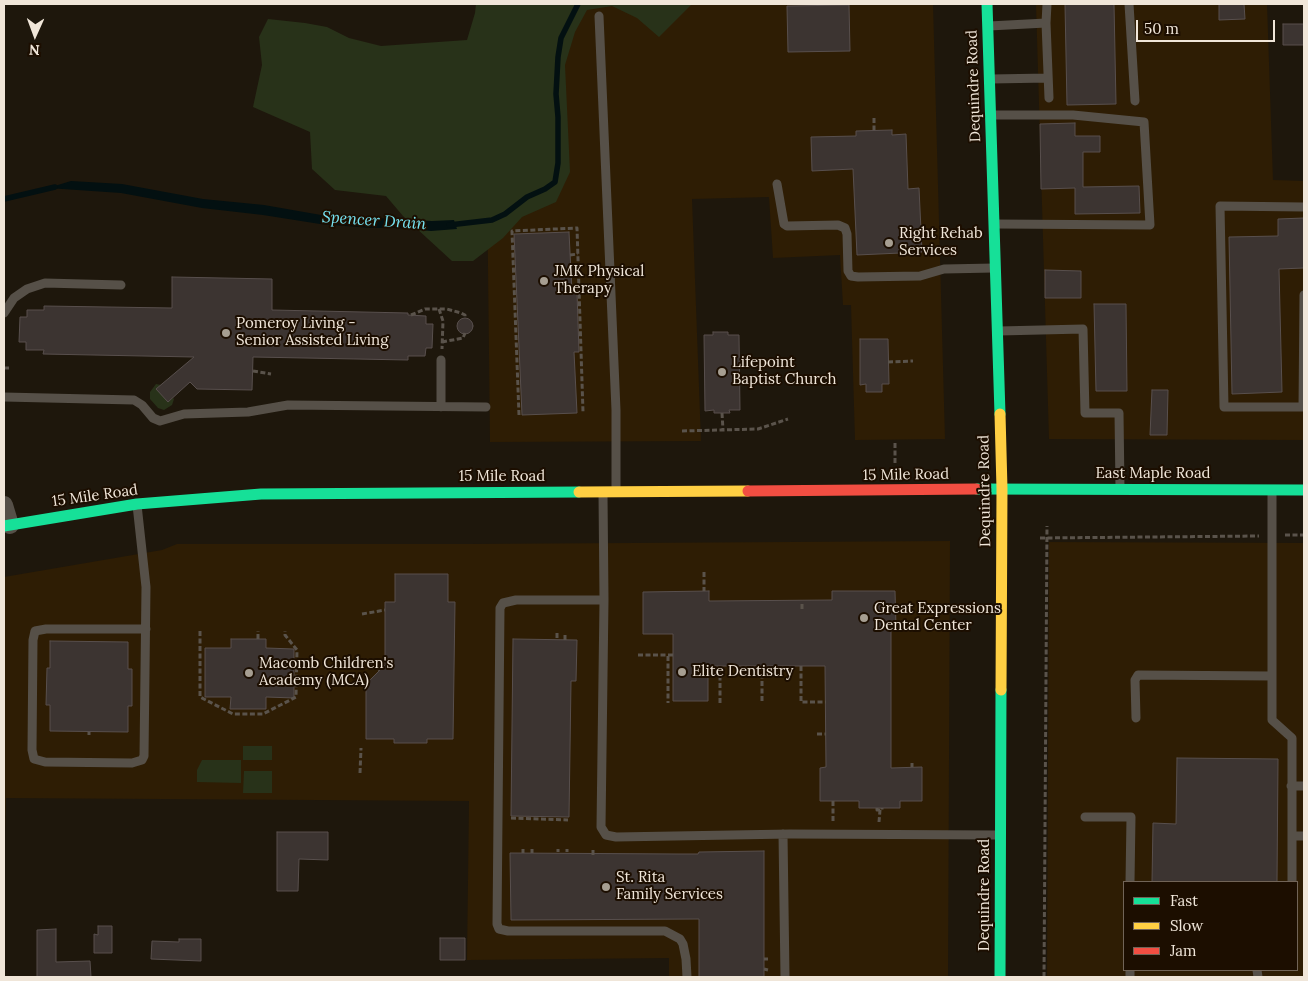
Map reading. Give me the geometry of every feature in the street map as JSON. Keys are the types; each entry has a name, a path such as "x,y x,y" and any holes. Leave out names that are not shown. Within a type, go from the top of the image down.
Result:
{"main road":[{"name":"Dequindre Road","path":"986,4 1002,490 1000,977"},
{"name":"15 Mile Road","path":"7,526 137,504 261,494 1002,490"},
{"name":"East Maple Road","path":"1002,490 1304,490"}],"street":[{"path":"4,505 7,526"}],"lane":[{"path":"1047,4 1049,98"},
{"path":"1129,4 1135,102"},
{"path":"598,16 616,410 616,491"},
{"path":"987,26 1046,23"},
{"path":"989,79 1048,78"},
{"path":"990,115 1073,115 1144,122 1150,225 993,224"},
{"path":"777,184 784,224 787,226 838,226 845,228 847,234 848,271 851,276 920,276 944,269 994,268"},
{"path":"1304,207 1220,206 1224,407 1304,407 1304,295"},
{"path":"4,313 14,298 27,289 45,283 121,285"},
{"path":"997,331 1083,329 1085,413 1119,413 1120,489"},
{"path":"440,407 441,360"},
{"path":"4,397 131,399 138,402 154,418 160,421 184,414 248,412 288,405 486,408"},
{"path":"1272,489 1272,720 1292,738 1292,881"},
{"path":"603,492 604,600 601,827 606,835 616,837 784,834 1000,835"},
{"path":"137,504 146,587 146,629 145,751 142,760 132,763 45,762 34,760 32,750 33,640 35,631 46,629 146,629"},
{"path":"604,600 516,600 503,603 500,608 498,924 499,928 508,931 665,931 680,938 684,944 687,977"},
{"path":"1136,718 1135,680 1138,675 1272,676"},
{"path":"1291,786 1304,786"},
{"path":"1085,817 1130,817 1130,881"},
{"path":"784,834 785,977"},
{"path":"1292,836 1304,836"}],"path":[{"path":"874,118 874,130"},
{"path":"519,415 512,231 577,228 583,412"},
{"path":"570,254 578,254"},
{"path":"571,270 579,269"},
{"path":"412,315 425,309 439,309 461,312 465,314 465,318"},
{"path":"439,309 443,322 441,360"},
{"path":"442,342 463,338 465,333"},
{"path":"888,362 912,361"},
{"path":"4,368 11,368"},
{"path":"253,371 271,374"},
{"path":"576,386 582,386"},
{"path":"722,413 722,430"},
{"path":"682,431 758,429 788,419"},
{"path":"895,443 895,463"},
{"path":"1044,977 1047,526"},
{"path":"1294,535 1304,535"},
{"path":"1040,538 1256,536"},
{"path":"704,572 704,591"},
{"path":"802,604 802,609"},
{"path":"362,614 385,610"},
{"path":"258,631 258,639"},
{"path":"200,632 200,697 233,714 263,714 296,697 297,650 285,635 285,631"},
{"path":"557,633 557,639"},
{"path":"565,633 565,640"},
{"path":"638,655 673,655"},
{"path":"668,656 671,690 668,703"},
{"path":"362,662 373,664 380,670"},
{"path":"720,666 720,703"},
{"path":"762,666 762,703"},
{"path":"801,666 802,702 826,702"},
{"path":"817,734 826,734"},
{"path":"360,773 361,748"},
{"path":"833,801 833,822"},
{"path":"879,822 880,809"},
{"path":"510,818 568,820"},
{"path":"593,849 593,855"}],"shaded area":[{"path":"485,4 933,4 945,439 855,440 851,305 843,305 840,255 773,258 769,197 692,199 701,441 490,442"},
{"path":"1036,4 1267,4 1273,180 1304,181 1304,440 1049,439"},
{"path":"950,541 948,977 669,977 669,958 467,960 469,801 6,798 4,864 4,577 162,550 177,544"},
{"path":"1049,542 1304,543 1304,977 1047,977"}],"green space":[{"path":"476,4 692,4 659,37 637,18 612,6 587,10 575,32 565,65 570,172 556,202 522,217 503,238 473,261 452,261 403,216 386,196 335,190 312,169 310,132 253,107 262,65 259,37 268,19 327,27 349,38 381,46 467,40"},
{"path":"156,384 161,385 157,389 168,402 174,399 172,405 164,410 158,408 150,399 150,392"},
{"path":"243,746 272,746 272,760 243,760"},
{"path":"202,760 241,760 241,783 197,782 197,770"},
{"path":"244,771 272,771 272,793 243,793"}],"water":[{"path":"71,181 122,184 203,199 264,205 321,215 432,221 454,220 457,229 431,231 320,224 202,208 121,193 48,188"}],"building":[{"path":"1065,4 1114,4 1116,104 1067,105"},
{"path":"1219,4 1244,4 1245,19 1219,20"},
{"path":"849,5 850,51 788,52 787,6"},
{"path":"1283,24 1304,24 1304,45 1283,45"},
{"path":"1075,123 1075,136 1100,136 1100,152 1083,152 1083,187 1139,186 1140,213 1075,214 1075,188 1041,189 1040,124"},
{"path":"892,130 892,135 906,134 908,189 919,188 922,252 857,255 853,169 812,171 811,137 856,136 856,131"},
{"path":"1304,218 1304,268 1279,269 1282,392 1232,394 1229,237 1278,236 1278,219"},
{"path":"569,232 572,292 577,292 579,352 574,352 577,413 522,415 514,234"},
{"path":"1045,270 1081,271 1081,298 1045,298"},
{"name":"Pomeroy Living - Senior Assisted Living","path":"172,277 272,279 272,310 408,313 408,315 426,316 426,324 433,324 432,348 426,348 425,356 408,356 408,360 253,357 252,390 197,389 190,382 168,402 156,389 194,357 43,354 44,350 26,350 26,342 19,342 20,317 27,317 27,310 44,310 44,306 172,308"},
{"path":"1094,304 1126,304 1127,391 1096,391"},
{"path":"465,318 471,320 473,326 471,332 465,334 459,332 457,326 459,320"},
{"name":"Lifepoint Baptist Church","path":"713,332 728,332 728,335 739,335 740,410 729,410 730,413 714,413 714,410 705,411 704,335 713,335"},
{"path":"860,339 888,339 889,384 882,384 882,392 866,392 866,384 860,385"},
{"path":"1152,390 1168,390 1167,435 1150,435"},
{"path":"395,574 448,574 448,602 455,602 453,739 427,739 427,743 394,743 394,739 366,739 366,684 385,665 385,602 395,602"},
{"path":"709,591 709,601 832,600 832,591 895,591 896,627 891,627 891,768 922,767 922,801 900,801 900,808 859,808 859,801 820,801 820,768 826,767 825,666 708,666 708,701 673,701 673,634 643,634 643,592"},
{"name":"Macomb Children's Academy (MCA)","path":"231,639 266,639 266,648 294,649 294,698 266,697 266,709 230,709 231,697 205,697 205,648 231,648"},
{"path":"513,639 577,640 576,681 571,681 569,817 511,816"},
{"path":"50,641 128,642 128,669 132,669 132,706 128,706 128,732 50,731 50,705 46,705 47,668 50,668"},
{"path":"1177,758 1278,759 1277,881 1152,881 1153,823 1176,824"},
{"path":"277,832 328,832 328,860 299,859 298,891 277,891"},
{"path":"764,851 764,977 699,977 699,919 511,920 510,853 698,854 699,852"},
{"path":"98,926 112,926 112,953 94,953 94,934 98,935"},
{"path":"56,929 56,962 90,961 91,977 37,977 37,930"},
{"path":"440,938 465,938 465,960 440,960"},
{"path":"179,939 201,939 201,961 151,959 152,941 179,942"}],"waterway":[{"name":"Spencer Drain","path":"449,225 492,220 505,214 527,197 555,182 558,163 556,94 558,57 561,38 578,4"},
{"name":"Spencer Drain","path":"4,199 55,187"}],"traffic: fast":[{"path":"987,4 1000,414"},
{"path":"977,489 1304,490"},
{"path":"4,526 137,504 261,494 579,492"},
{"path":"1000,977 1001,690"}],"traffic: slow":[{"path":"1000,414 1002,489 1001,690"},
{"path":"579,492 748,491"}],"traffic: jam":[{"path":"748,491 977,489"}],"place":[{"name":"Right Rehab Services","path":"889,243"},
{"name":"JMK Physical Therapy","path":"544,281"},
{"name":"Pomeroy Living - Senior Assisted Living","path":"226,333"},
{"name":"Lifepoint Baptist Church","path":"722,372"},
{"name":"Great Expressions Dental Center","path":"864,618"},
{"name":"Elite Dentistry","path":"682,672"},
{"name":"Macomb Children's Academy (MCA)","path":"249,673"},
{"name":"St. Rita Family Services","path":"606,887"}]}
